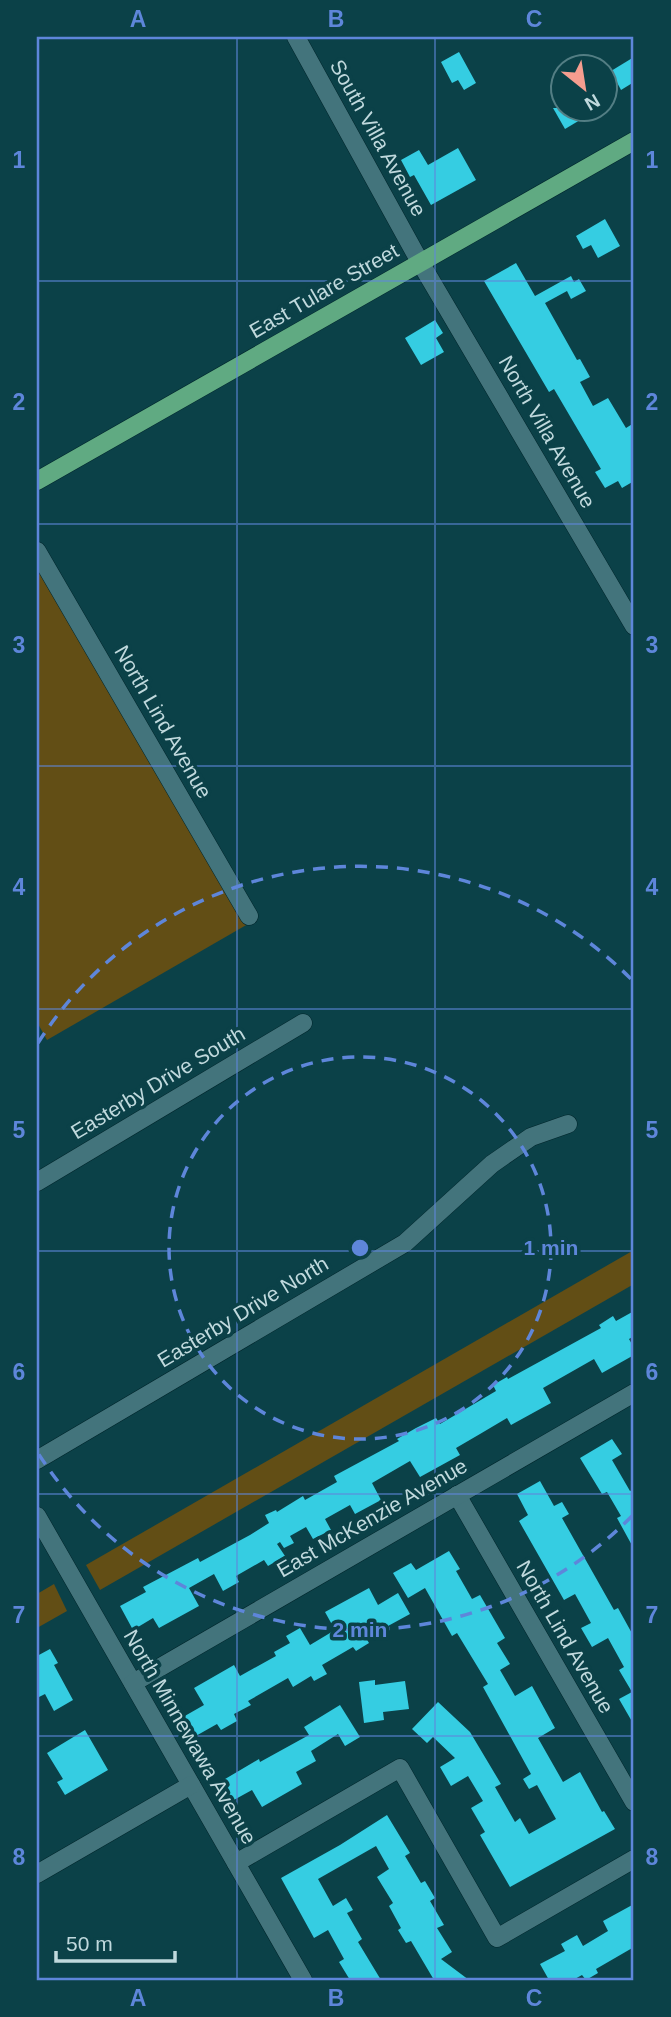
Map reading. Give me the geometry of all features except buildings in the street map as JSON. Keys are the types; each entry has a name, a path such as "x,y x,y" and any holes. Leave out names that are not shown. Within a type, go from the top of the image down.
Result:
{"main road":[{"name":"East Tulare Street","path":"37,481 634,141"}],"street":[{"name":"South Villa Avenue","path":"296,37 420,262"},
{"name":"North Villa Avenue","path":"420,262 634,626"},
{"name":"North Lind Avenue","path":"37,551 249,916"},
{"name":"Easterby Drive South","path":"37,1182 303,1023"},
{"name":"Easterby Drive North","path":"37,1460 405,1244 492,1164 531,1137 568,1124"},
{"name":"East McKenzie Avenue","path":"133,1683 457,1495 632,1400"},
{"name":"North Lind Avenue","path":"457,1495 634,1802"},
{"name":"North Minnewawa Avenue","path":"37,1516 303,1980"},
{"path":"236,1863 400,1768 498,1938 634,1859"},
{"path":"37,1874 191,1785"}],"shaded area":[{"path":"37,552 248,924 47,1040 37,1022"},
{"path":"634,1250 634,1284 100,1590 86,1565"},
{"path":"54,1584 67,1611 37,1628 37,1594"}]}
